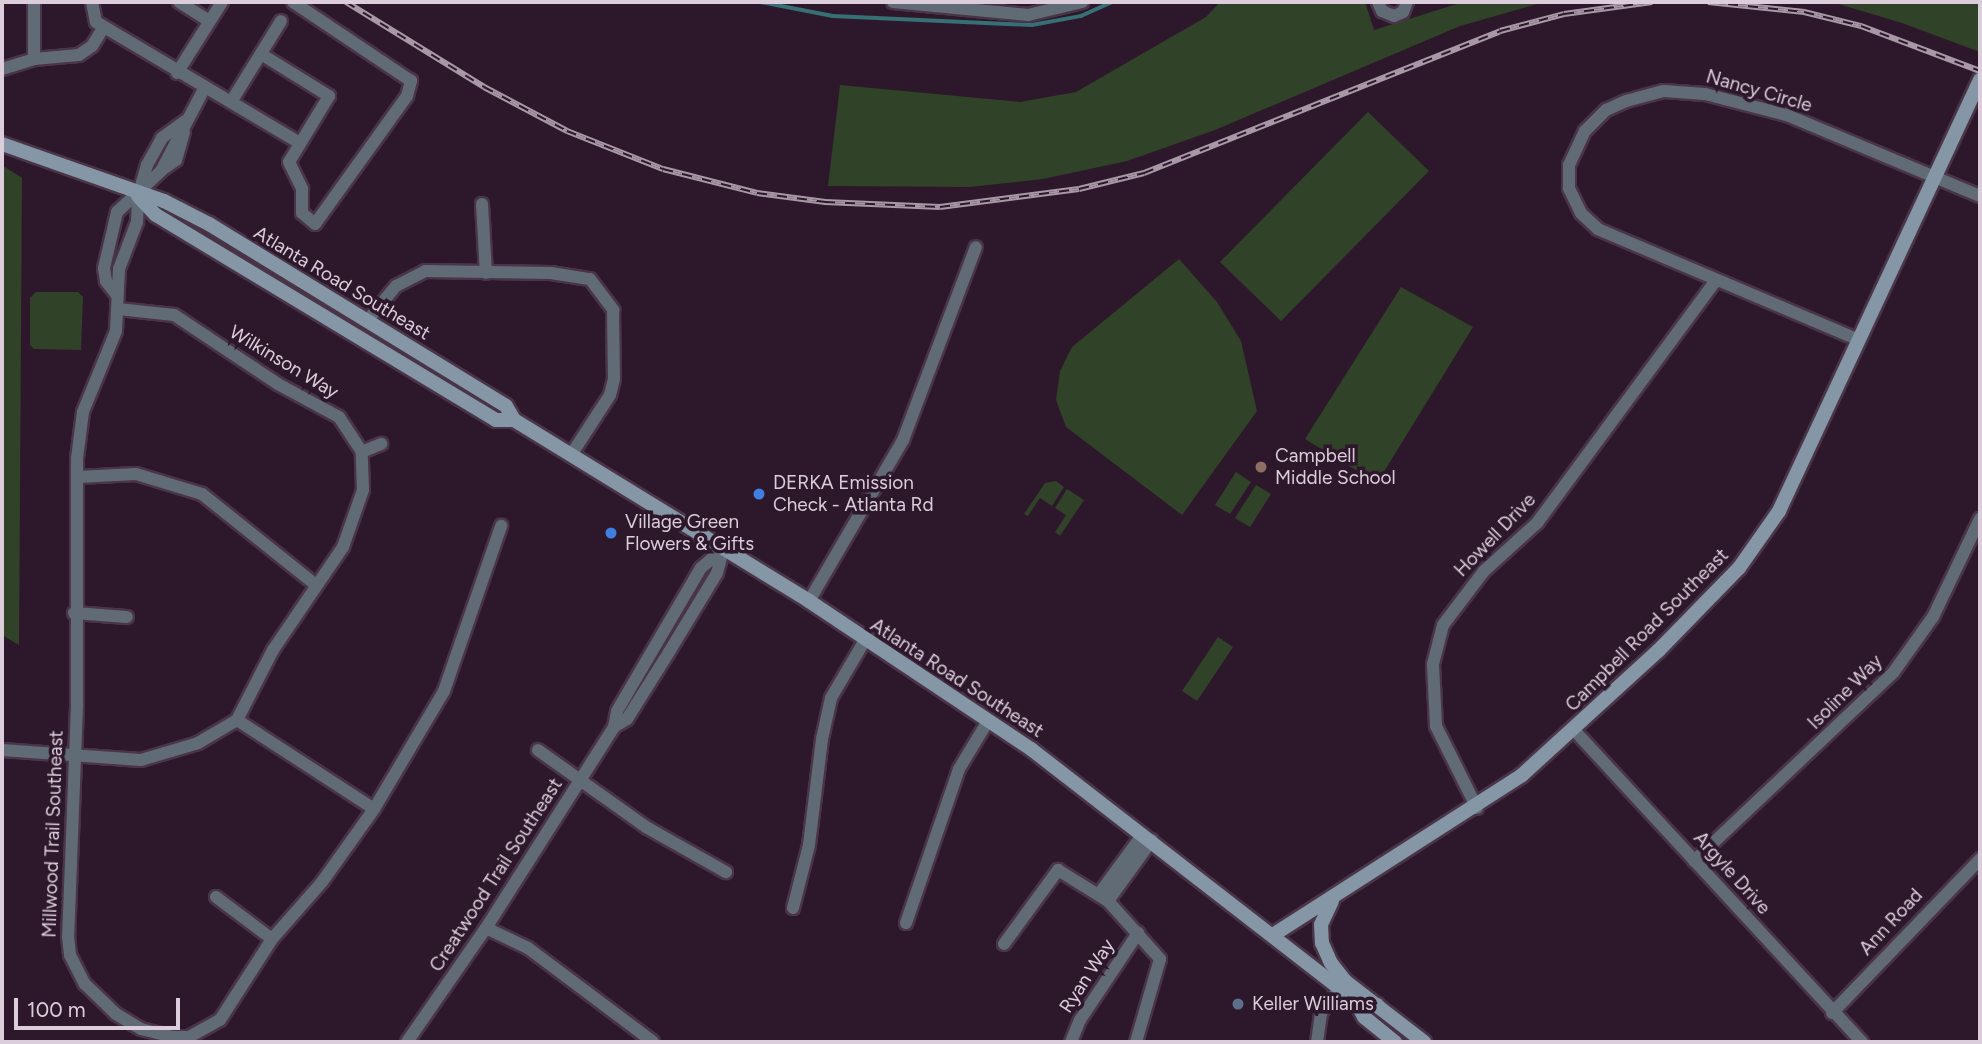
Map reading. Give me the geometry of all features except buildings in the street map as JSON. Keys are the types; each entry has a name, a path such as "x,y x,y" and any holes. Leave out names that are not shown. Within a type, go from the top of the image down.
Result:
{"main road":[{"name":"Campbell Road Southeast","path":"1273,935 1477,808 1574,730 1687,624 1757,546 1779,511 1980,79"},
{"name":"Atlanta Road Southeast","path":"2,144 138,196 164,201 209,224 506,405 514,420 809,601 988,721 1147,837 1273,935 1355,1000 1364,1017 1395,1042"},
{"name":"Atlanta Road Southeast","path":"138,196 156,215 496,420 514,420"},
{"path":"1337,895 1324,911 1322,943 1345,981 1377,1005"},
{"name":"Atlanta Road Southeast","path":"1355,1000 1377,1005 1424,1042"}],"street":[{"path":"34,2 34,59"},
{"path":"92,2 93,17 104,27 177,73 298,142"},
{"path":"179,2 209,21"},
{"path":"177,73 222,2"},
{"path":"261,54 329,96 298,142 289,162 302,189 302,213 315,224 412,84 404,73 293,2"},
{"path":"893,2 1028,15 1075,3"},
{"path":"1378,2 1390,16 1399,15 1411,3"},
{"path":"231,102 281,20"},
{"path":"2,69 34,59 79,55 92,46 104,27"},
{"path":"138,196 161,171 204,89"},
{"name":"Nancy Circle","path":"1859,340 1715,282 1598,229 1573,201 1568,177 1572,155 1585,131 1606,110 1664,91 1705,94 1787,115 1980,196"},
{"path":"138,196 162,138 185,121"},
{"name":"Millwood Trail Southeast","path":"116,294 106,281 104,256 117,212 138,196"},
{"name":"Millwood Trail Southeast","path":"138,196 137,222 122,254 116,294 116,331 83,412 74,613 70,955 85,984 116,1014 155,1034 190,1040 220,1020 272,939 322,882 374,808 451,677 477,587 501,526"},
{"path":"482,204 486,273"},
{"path":"809,601 903,440 976,247"},
{"path":"368,320 396,286 412,275 425,271 576,275 590,279 613,310 610,395 571,455"},
{"name":"Howell Drive","path":"1477,808 1436,727 1433,664 1443,625 1484,570 1543,516 1715,282"},
{"name":"Wilkinson Way","path":"118,309 174,315 278,384 339,418 362,452"},
{"path":"2,750 73,756 160,757 198,743 237,720 273,650 343,547 366,477 362,452 381,444"},
{"path":"78,477 136,474 202,494 316,585"},
{"name":"Isoline Way","path":"1694,861 1893,673 1933,617 1980,519"},
{"name":"Creatwood Trail Southeast","path":"407,1042 486,928 614,727 617,711 701,568 723,549"},
{"path":"74,613 127,617"},
{"path":"793,908 809,845 822,739 831,698 865,640"},
{"path":"237,720 374,808"},
{"path":"906,923 959,769 988,721"},
{"name":"Argyle Drive","path":"1574,730 1832,1013 1862,1042"},
{"path":"538,750 646,827 726,872"},
{"path":"1104,898 1147,837"},
{"name":"Ann Road","path":"1832,1013 1980,859"},
{"path":"1004,944 1058,870 1104,898 1160,958 1136,1042"},
{"path":"216,897 272,939"},
{"path":"486,928 528,948 653,1042"},
{"name":"Ryan Way","path":"1071,1042 1080,1020 1138,933"},
{"path":"1317,1042 1321,1013 1340,988"}],"green space":[{"path":"1220,2 1365,2 1374,30 1463,2 1544,2 1460,26 1215,130 1127,161 1043,179 970,187 828,186 840,85 1020,102 1076,92 1206,17"},
{"path":"1832,2 1980,2 1980,52 1902,23"},
{"path":"1368,112 1429,171 1281,321 1220,262"},
{"path":"2,165 22,178 19,645 2,635"},
{"path":"1179,259 1217,302 1241,341 1257,411 1182,515 1066,427 1056,400 1060,371 1072,347"},
{"path":"1401,287 1473,327 1377,483 1305,439"},
{"path":"36,292 78,292 83,297 81,350 34,349 30,345 30,298"},
{"path":"1236,472 1251,482 1230,514 1215,505"},
{"path":"1056,481 1064,487 1052,506 1040,498 1028,516 1024,514 1045,483"},
{"path":"1256,485 1271,494 1250,527 1235,518"},
{"path":"1067,489 1084,500 1060,536 1055,532 1066,515 1055,508"},
{"path":"1218,637 1233,647 1197,701 1182,691"}],"waterway":[{"path":"761,2 833,16 1032,25 1081,16 1112,2"}],"railway":[{"path":"346,2 484,87 567,131 663,169 757,193 825,202 940,207 1079,189 1144,173 1500,31 1564,14 1652,2"},
{"path":"1708,2 1804,12 1861,26 1980,71"}],"place":[{"name":"Campbell Middle School","path":"1261,467"},
{"name":"DERKA Emission Check - Atlanta Rd","path":"759,494"},
{"name":"Village Green Flowers & Gifts","path":"611,533"},
{"name":"Keller Williams","path":"1238,1004"}]}
